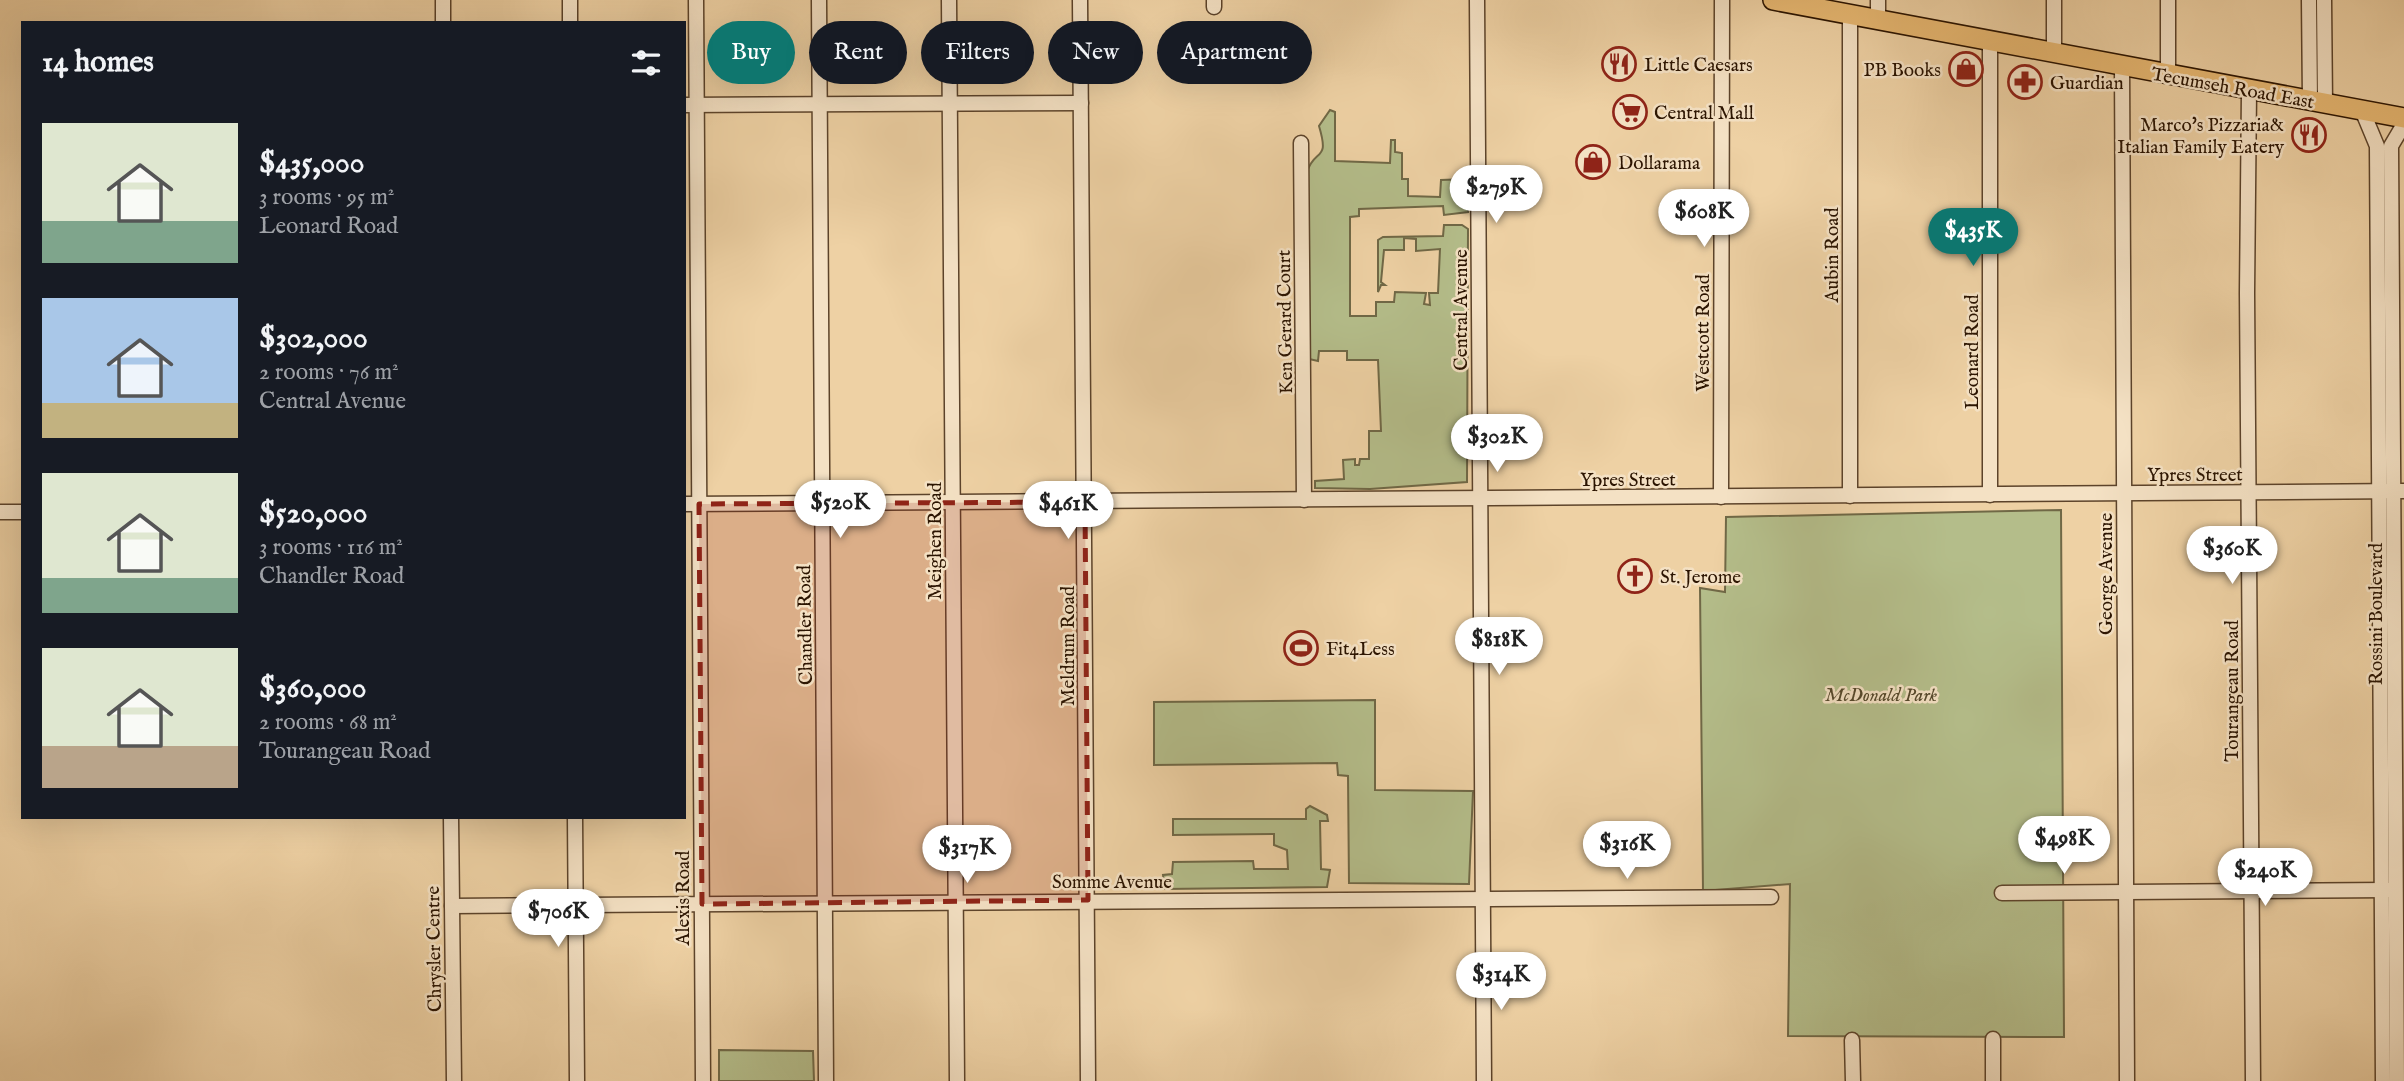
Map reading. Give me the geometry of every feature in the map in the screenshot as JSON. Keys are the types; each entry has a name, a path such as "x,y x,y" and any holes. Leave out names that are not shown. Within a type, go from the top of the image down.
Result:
{"main road":[{"name":"Tecumseh Road East","path":"1773,0 1850,14 1878,10 1990,41 2404,118"}],"street":[{"path":"443,0 443,21"},
{"path":"570,0 570,21"},
{"name":"Alexis Road","path":"696,0 690,105 692,504 702,904 703,1081"},
{"name":"Chandler Road","path":"819,0 826,1081"},
{"name":"Meighen Road","path":"949,0 957,1081"},
{"name":"Meldrum Road","path":"1080,0 1088,1081"},
{"name":"Central Avenue","path":"1477,0 1484,1081"},
{"name":"Westcott Road","path":"1721,497 1723,0"},
{"path":"2054,0 2054,52"},
{"path":"2168,0 2168,75"},
{"path":"2309,0 2317,18"},
{"path":"2317,103 2317,18 2324,0"},
{"name":"Aubin Road","path":"1850,14 1850,496"},
{"name":"Leonard Road","path":"1990,41 1990,495"},
{"name":"George Avenue","path":"2122,66 2127,1081"},
{"name":"Tourangeau Road","path":"2249,90 2253,1081"},
{"path":"690,105 1081,103"},
{"name":"Rossini Boulevard","path":"2361,110 2384,146 2392,491 2397,1081"},
{"path":"2384,146 2404,124"},
{"name":"Ken Gerard Court","path":"1301,143 1304,500"},
{"name":"Ypres Street","path":"692,504 2392,491"},
{"path":"0,512 21,512"},
{"name":"Chrysler Centre","path":"451,819 454,1081"},
{"path":"575,819 577,1081"},
{"path":"2002,893 2394,890"},
{"name":"Rossini Boulevard","path":"2383,1081 2394,890"},
{"name":"Somme Avenue","path":"452,906 1771,897"},
{"path":"1993,1039 1993,1081"},
{"path":"1852,1040 1853,1081"}],"highlighted area":[{"path":"1085,502 1088,900 702,904 699,504"}],"green space":[{"path":"1330,110 1335,112 1335,161 1390,163 1391,140 1395,140 1395,152 1402,153 1402,179 1408,179 1408,196 1440,197 1441,180 1468,179 1468,212 1444,215 1443,206 1359,209 1359,216 1350,217 1350,316 1376,316 1376,302 1394,302 1395,292 1426,293 1424,304 1430,305 1429,293 1438,293 1440,249 1416,251 1416,239 1404,238 1404,250 1384,250 1381,282 1385,285 1381,285 1378,292 1378,240 1383,237 1443,236 1444,225 1462,225 1468,229 1467,482 1370,489 1315,488 1315,481 1344,479 1343,460 1355,459 1355,465 1359,465 1360,459 1369,459 1369,431 1381,431 1378,360 1347,360 1347,351 1319,351 1318,361 1309,359 1307,172 1322,150 1319,126"},
{"name":"McDonald Park","path":"2061,510 2064,1037 1788,1036 1790,884 1703,891 1700,588 1725,592 1726,517"},
{"path":"1375,700 1375,790 1473,791 1469,884 1349,883 1348,776 1338,775 1337,763 1154,765 1154,702"},
{"path":"1310,806 1327,815 1328,821 1320,821 1321,869 1330,870 1327,887 1165,889 1163,875 1172,874 1173,862 1253,861 1254,869 1288,869 1287,850 1274,845 1274,834 1173,835 1173,819 1306,819 1306,809"},
{"path":"719,1050 813,1051 814,1081 719,1081"}],"place":[{"name":"Little Caesars","path":"1619,64"},
{"name":"PB Books","path":"1966,69"},
{"name":"Guardian","path":"2025,82"},
{"name":"Central Mall","path":"1630,112"},
{"name":"Marco's Pizzaria& Italian Family Eatery","path":"2309,135"},
{"name":"Dollarama","path":"1593,162"},
{"name":"St. Jerome","path":"1635,576"},
{"name":"Fit4Less","path":"1301,648"}]}
